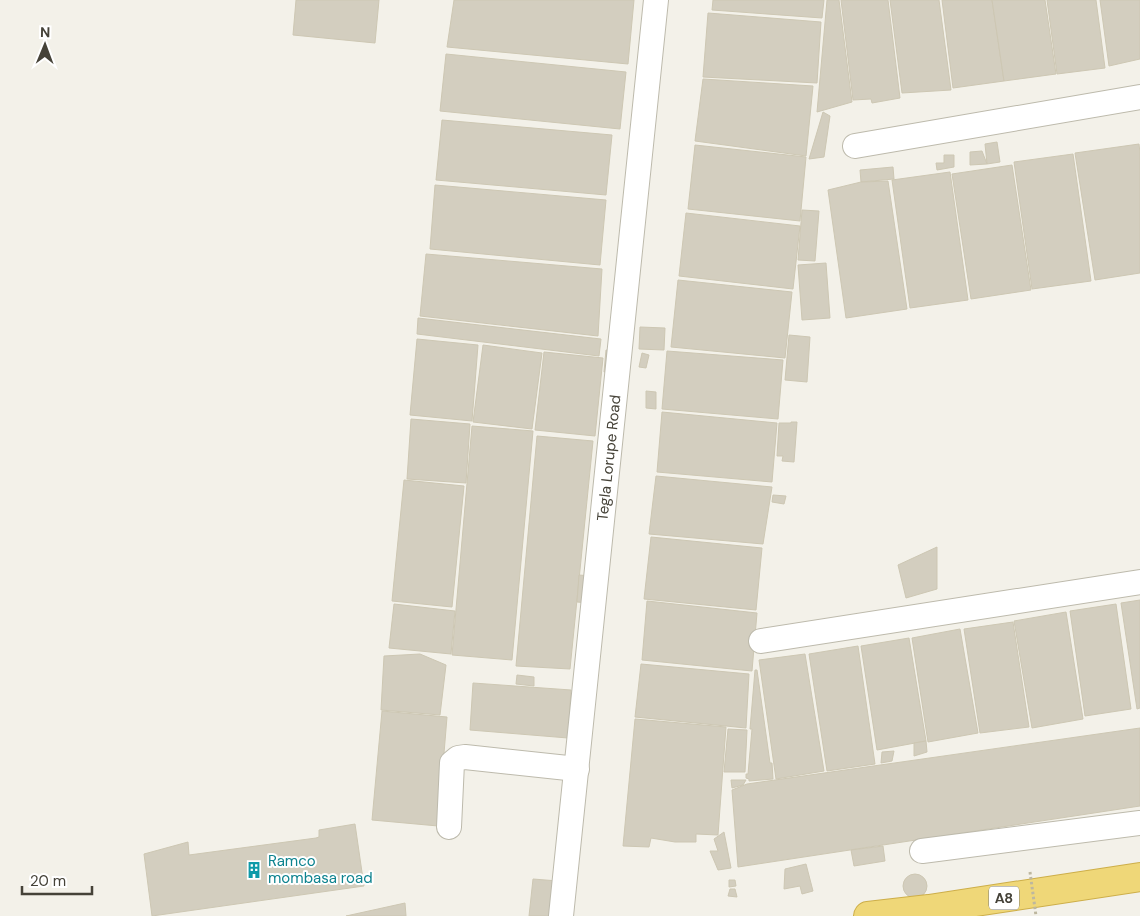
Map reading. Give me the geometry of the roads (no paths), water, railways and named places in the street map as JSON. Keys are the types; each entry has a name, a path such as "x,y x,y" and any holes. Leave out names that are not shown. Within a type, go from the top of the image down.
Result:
{"highway":[{"name":"A8","path":"868,916 929,909 1140,877"}],"lane":[{"name":"Tegla Lorupe Road","path":"561,916 656,0"},
{"path":"855,146 1140,98"},
{"path":"762,641 1140,582"},
{"path":"450,827 452,763 458,758 465,757 577,769"},
{"path":"922,851 1140,823"}],"place":[{"name":"Ramco mombasa road","path":"254,870"}]}
